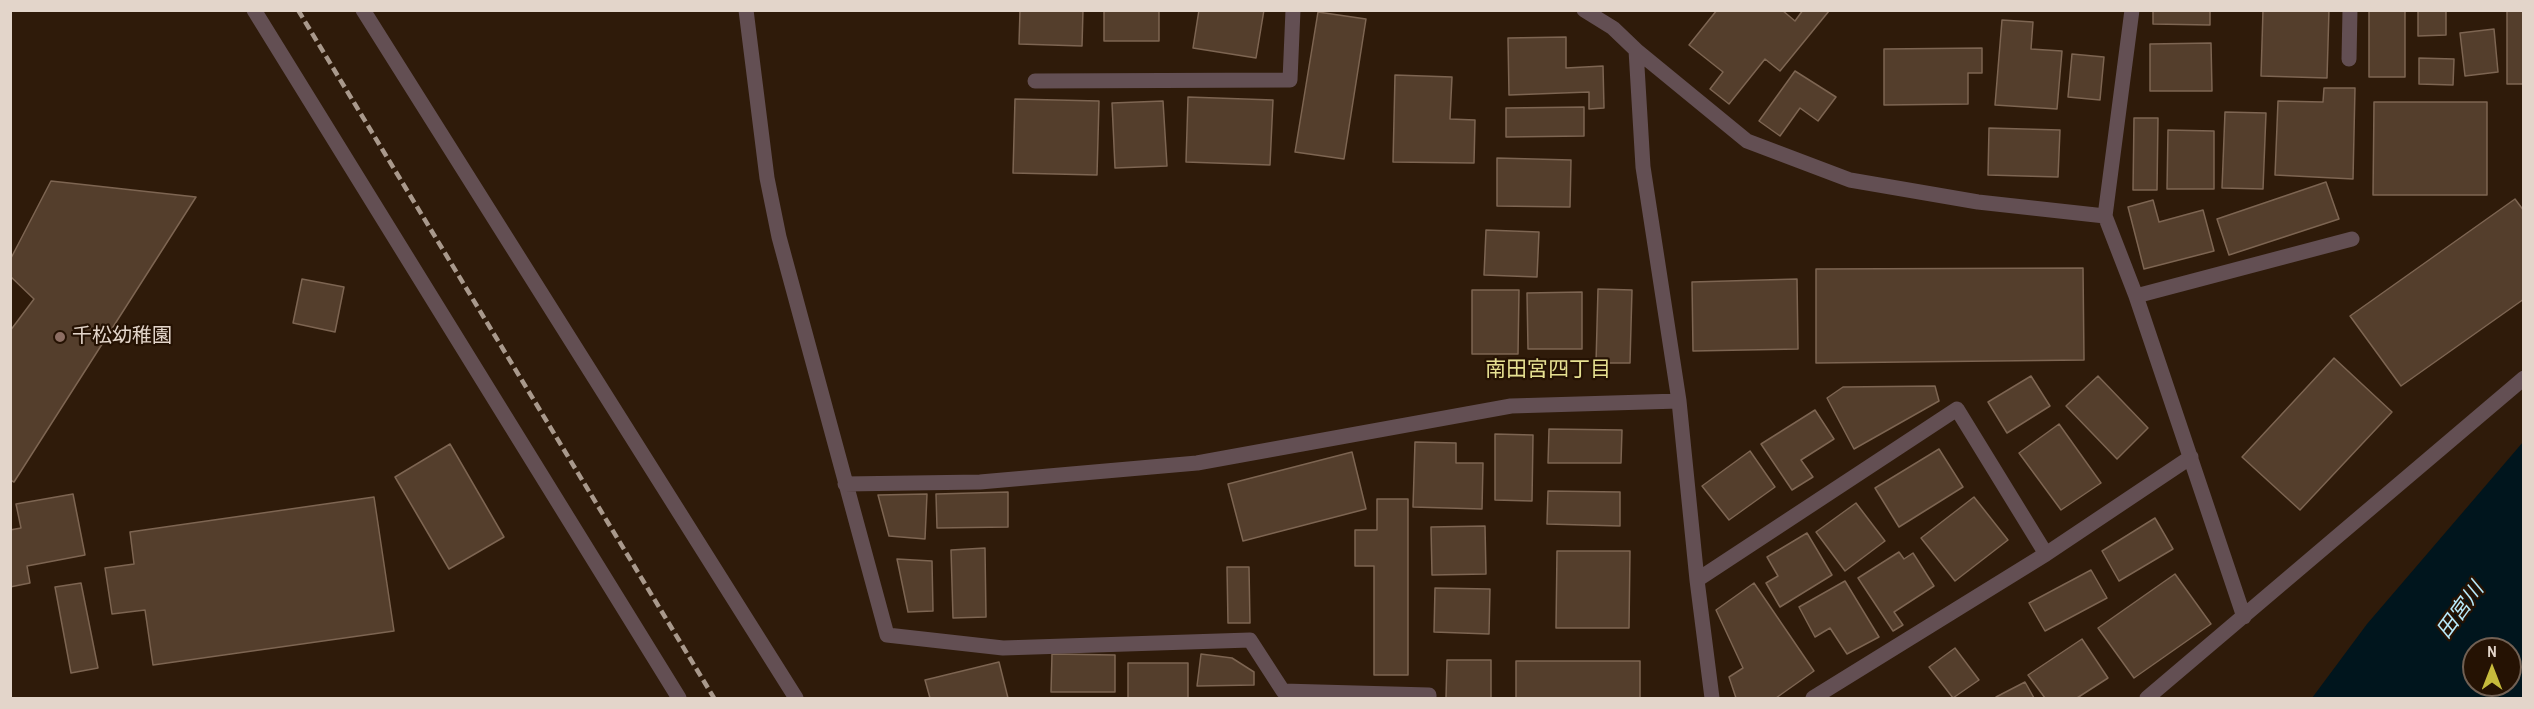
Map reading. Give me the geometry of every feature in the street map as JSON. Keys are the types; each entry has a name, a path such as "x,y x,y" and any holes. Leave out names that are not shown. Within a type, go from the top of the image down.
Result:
{"street":[{"path":"254,10 679,699"},
{"path":"363,10 796,699"},
{"path":"746,10 767,178 780,237 886,635 1003,648 1251,640 1283,691 1429,695 1429,699"},
{"path":"1035,81 1290,80 1293,10"},
{"path":"1584,10 1612,28 1747,141 1850,180 1978,202 2105,216"},
{"path":"2132,10 2105,216 2136,296 2244,617"},
{"path":"2349,59 2350,10"},
{"path":"1636,50 1643,167 1679,401 1697,580 1712,699"},
{"path":"2136,296 2352,239"},
{"path":"2147,699 2523,378"},
{"path":"846,483 980,482 1197,464 1511,406 1679,401"},
{"path":"1697,580 1957,409 2046,554"},
{"path":"1813,699 2046,554 2191,457"}],"water":[{"name":"田宮川","path":"2523,442 2523,698 2312,698 2367,624"}],"building":[{"path":"1020,10 1083,10 1082,46 1019,44"},
{"path":"1104,10 1159,10 1159,41 1104,41"},
{"path":"1199,10 1264,10 1256,58 1193,48"},
{"path":"1717,10 1782,10 1795,21 1803,10 1829,11 1780,71 1765,59 1729,104 1710,89 1723,72 1689,45"},
{"path":"2153,10 2210,10 2210,25 2153,24"},
{"path":"2263,10 2329,10 2327,78 2261,76"},
{"path":"2369,10 2405,10 2405,77 2369,77"},
{"path":"2418,10 2446,10 2446,35 2418,36"},
{"path":"2507,10 2524,10 2524,84 2507,84"},
{"path":"1318,12 1366,19 1344,159 1295,152"},
{"path":"2002,20 2033,22 2031,49 2062,51 2057,109 1995,105"},
{"path":"2494,29 2498,72 2465,76 2460,33"},
{"path":"1566,37 1566,68 1603,66 1604,108 1589,109 1589,92 1509,95 1508,38"},
{"path":"2211,43 2212,91 2150,91 2150,44"},
{"path":"1982,48 1982,73 1968,73 1968,104 1884,105 1884,49"},
{"path":"2072,54 2104,57 2100,100 2068,97"},
{"path":"2419,58 2454,59 2453,85 2419,84"},
{"path":"1795,71 1836,97 1818,121 1800,108 1780,136 1759,121"},
{"path":"1395,75 1452,77 1450,119 1475,120 1474,163 1393,162"},
{"path":"2324,88 2355,88 2353,179 2275,175 2278,101 2323,102"},
{"path":"1188,97 1273,100 1270,165 1186,162"},
{"path":"1015,99 1099,101 1097,175 1013,173"},
{"path":"1163,101 1167,166 1115,168 1112,103"},
{"path":"2374,102 2487,102 2487,195 2373,195"},
{"path":"1584,107 1584,136 1506,137 1506,108"},
{"path":"2225,112 2266,113 2263,189 2222,188"},
{"path":"2134,118 2158,118 2157,190 2133,190"},
{"path":"1989,128 2060,130 2058,177 1988,175"},
{"path":"2168,130 2214,131 2214,189 2167,189"},
{"path":"1497,158 1571,160 1570,207 1497,206"},
{"path":"51,181 196,197 14,482 10,480 10,331 34,299 10,276 10,260"},
{"path":"2326,182 2339,219 2229,255 2217,219"},
{"path":"2515,199 2524,211 2524,299 2401,386 2350,316"},
{"path":"2153,200 2159,222 2203,210 2214,251 2144,269 2128,207"},
{"path":"1486,230 1539,232 1537,277 1484,275"},
{"path":"2083,268 2084,360 1816,363 1816,269"},
{"path":"302,279 344,287 335,332 293,323"},
{"path":"1797,279 1798,349 1693,351 1692,282"},
{"path":"1598,289 1632,290 1630,363 1596,363"},
{"path":"1472,290 1519,290 1518,354 1472,354"},
{"path":"1582,292 1582,349 1528,349 1527,293"},
{"path":"2334,358 2392,412 2300,510 2242,457"},
{"path":"2031,376 2050,406 2007,433 1988,402"},
{"path":"2098,376 2148,428 2117,459 2066,406"},
{"path":"1935,386 1939,401 1854,449 1827,398 1843,387"},
{"path":"1815,410 1834,439 1801,460 1813,477 1792,490 1761,444"},
{"path":"2059,424 2101,483 2061,510 2019,453"},
{"path":"1549,429 1622,430 1621,463 1548,463"},
{"path":"1495,434 1533,435 1532,501 1495,500"},
{"path":"1415,442 1456,443 1456,463 1483,463 1482,509 1413,507"},
{"path":"450,444 504,537 449,569 395,477"},
{"path":"1939,449 1963,487 1899,527 1875,488"},
{"path":"1750,451 1775,487 1729,520 1702,486"},
{"path":"1352,452 1366,509 1243,541 1228,484"},
{"path":"1548,491 1620,492 1620,526 1547,524"},
{"path":"1008,492 1008,527 937,528 936,494"},
{"path":"73,494 85,555 27,566 30,583 10,587 10,530 21,528 16,504"},
{"path":"927,494 925,539 889,536 878,495"},
{"path":"374,497 394,631 153,665 145,610 112,614 105,568 134,564 130,532"},
{"path":"1974,497 2008,540 1955,581 1921,538"},
{"path":"1377,499 1408,499 1408,675 1374,675 1374,566 1355,566 1355,530 1377,530"},
{"path":"1856,503 1885,541 1845,571 1816,532"},
{"path":"2155,518 2173,549 2119,581 2102,551"},
{"path":"1485,526 1486,574 1432,575 1431,527"},
{"path":"1807,533 1832,575 1780,607 1766,583 1778,576 1767,557"},
{"path":"985,548 986,617 953,618 951,550"},
{"path":"1557,551 1630,551 1629,628 1556,628"},
{"path":"1899,552 1904,559 1913,553 1934,586 1894,612 1903,625 1893,631 1858,578"},
{"path":"897,559 932,561 933,611 908,612"},
{"path":"1227,567 1249,567 1250,623 1228,623"},
{"path":"2091,570 2107,598 2045,631 2029,603"},
{"path":"2175,574 2211,624 2134,678 2098,628"},
{"path":"1845,581 1879,637 1847,654 1830,628 1815,637 1799,607"},
{"path":"81,583 98,668 71,673 55,587"},
{"path":"1754,583 1814,671 1776,698 1736,698 1729,677 1743,668 1716,610"},
{"path":"1435,588 1490,589 1489,634 1434,632"},
{"path":"2082,639 2108,678 2077,698 2045,698 2028,675"},
{"path":"1955,648 1979,680 1953,698 1929,667"},
{"path":"1052,654 1115,655 1115,692 1051,692"},
{"path":"1201,654 1232,658 1254,672 1254,685 1197,686"},
{"path":"1447,660 1491,660 1491,698 1446,698"},
{"path":"1516,661 1640,661 1640,698 1516,698"},
{"path":"999,662 1008,698 930,698 925,680"},
{"path":"1128,663 1188,663 1188,698 1128,698"},
{"path":"2025,682 2034,698 1996,697"}],"railway":[{"path":"298,10 714,698"}],"place":[{"name":"千松幼稚園","path":"60,337"}],"district":[{"name":"南田宮四丁目","path":"1548,370"}]}
